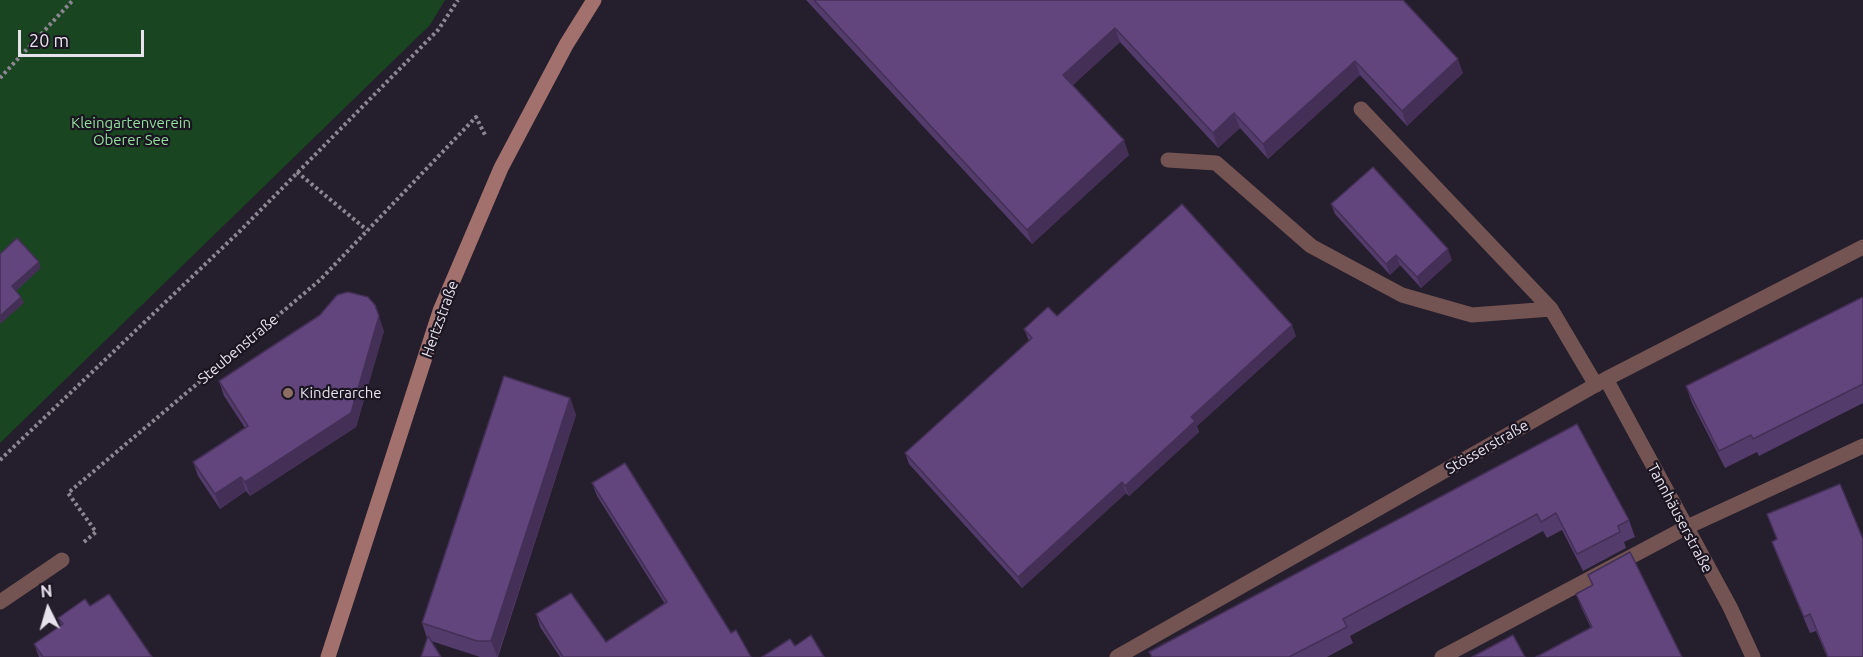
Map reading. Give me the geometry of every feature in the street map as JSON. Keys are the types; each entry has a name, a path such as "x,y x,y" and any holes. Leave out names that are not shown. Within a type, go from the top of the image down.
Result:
{"main road":[{"name":"Hertzstraße","path":"328,657 440,311 501,168 566,45 594,0"}],"street":[{"name":"Tannhäuserstraße","path":"1361,109 1551,309 1601,382 1730,608 1753,657"},
{"path":"1168,160 1216,163 1311,246 1402,295 1472,315 1551,309"},
{"name":"Stösserstraße","path":"1117,657 1601,382 1863,247"},
{"path":"1442,657 1685,528 1863,446"},
{"path":"0,602 62,560"}],"path":[{"path":"0,78 73,0"},
{"path":"0,460 297,172 438,30 458,0"},
{"name":"Steubenstraße","path":"62,560 96,532 68,493 320,280 476,117 501,168"},
{"path":"297,172 367,230"}],"green space":[{"name":"Kleingartenverein Oberer See","path":"0,0 445,0 430,25 0,443"}],"building":[{"path":"814,0 1403,0 1458,59 1402,111 1355,61 1263,144 1234,113 1213,133 1115,28 1063,75 1124,140 1027,230"},
{"path":"1373,167 1448,249 1417,277 1396,255 1386,264 1331,204"},
{"path":"1182,204 1292,325 1191,417 1195,421 1125,486 1122,482 1018,577 905,453 1032,338 1024,329 1048,307 1057,316"},
{"path":"17,238 39,262 12,286 21,297 0,316 0,254"},
{"path":"348,292 368,297 375,305 379,316 351,413 245,482 241,477 215,494 193,462 248,426 219,381 320,315 337,295"},
{"path":"1863,297 1863,384 1753,439 1751,435 1719,451 1686,386"},
{"path":"504,376 570,398 491,641 477,641 422,623"},
{"path":"1577,424 1629,520 1618,526 1620,532 1577,554 1556,513 1541,522 1537,514 1343,619 1347,627 1289,657 1152,657 1149,652"},
{"path":"625,463 731,633 736,630 751,657 563,657 536,614 571,593 606,642 667,602 592,483"},
{"path":"1840,484 1863,539 1863,657 1828,657 1810,614 1804,617 1772,542 1777,539 1767,514"},
{"path":"1630,552 1682,657 1536,657 1592,627 1576,594 1593,585 1588,575"},
{"path":"109,594 152,657 43,657 34,644 63,624 58,618 85,599 90,606"},
{"path":"811,635 824,657 762,657 790,639 795,646"},
{"path":"1513,635 1525,657 1472,657"},
{"path":"428,636 441,657 421,657"}],"place":[{"name":"Kinderarche","path":"288,393"}]}
